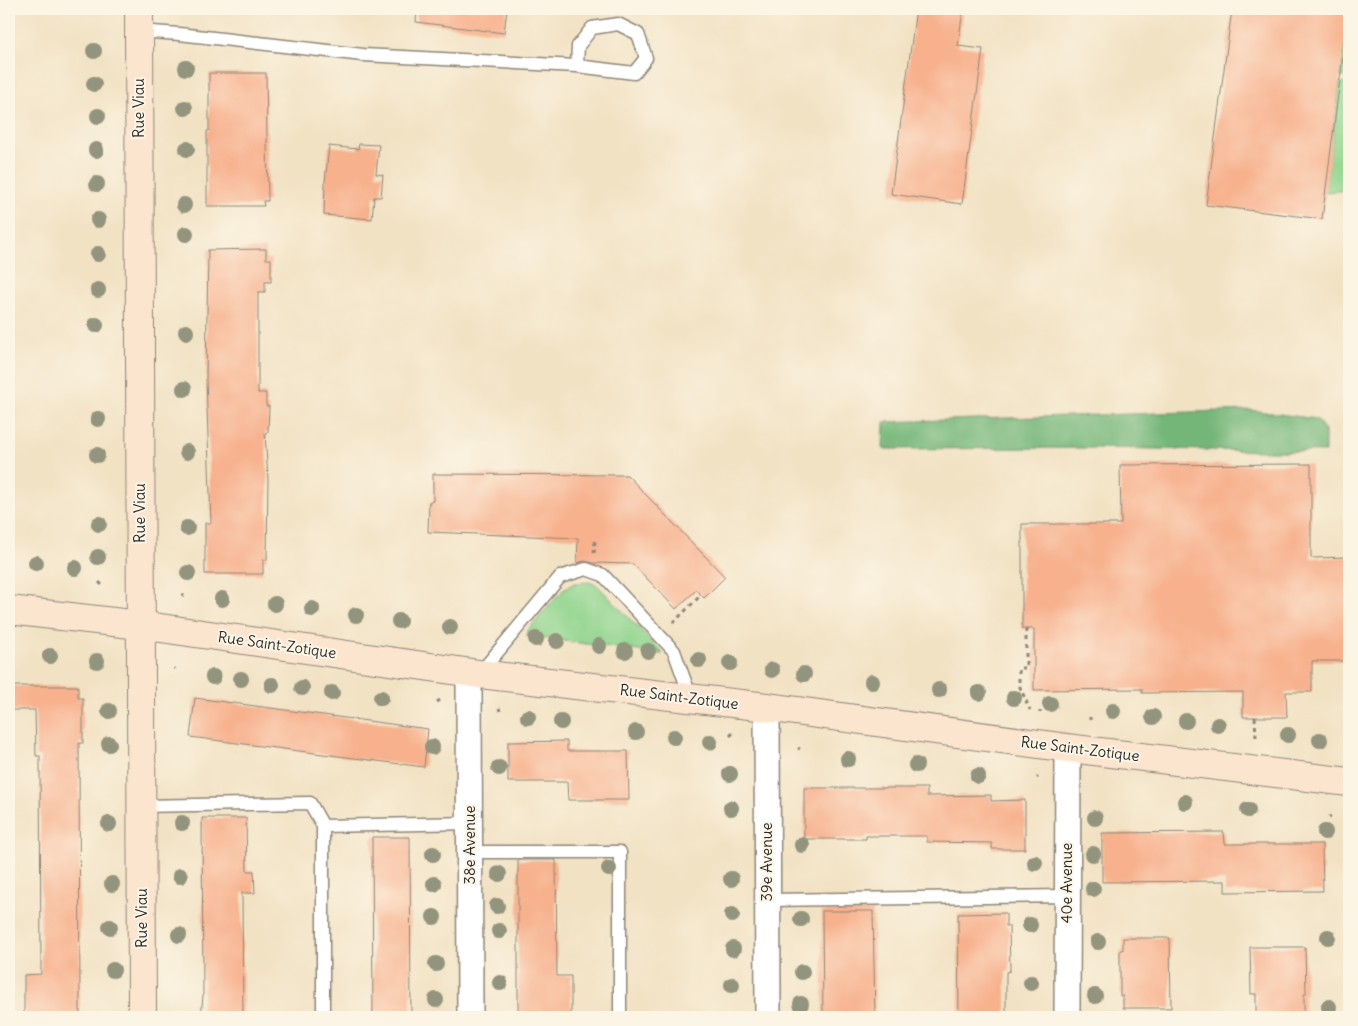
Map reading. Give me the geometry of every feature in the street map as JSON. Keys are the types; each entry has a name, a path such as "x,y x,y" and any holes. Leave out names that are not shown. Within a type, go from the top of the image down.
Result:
{"street":[{"name":"Rue Viau","path":"139,20 142,1017"},
{"name":"Rue Saint-Zotique","path":"9,610 140,625 474,673 767,707 1068,748 1349,782"},
{"name":"38e Avenue","path":"470,1017 470,823 474,673"},
{"name":"39e Avenue","path":"767,707 768,1017"},
{"name":"40e Avenue","path":"1067,1017 1068,748"}],"lane":[{"path":"139,20 179,34 363,55 577,66 634,73 646,58 638,34 618,24 592,28 578,46 577,66"},
{"path":"474,673 560,577 586,568 604,575 674,651 691,698"},
{"path":"141,806 310,803 323,826 323,1017"},
{"path":"323,826 470,823"},
{"path":"470,852 620,852 620,1017"},
{"path":"768,900 1067,896"}],"path":[{"path":"594,558 595,539"},
{"path":"1026,629 1026,668 1019,668 1019,684 1030,710"},
{"path":"1255,717 1256,738"}],"green space":[{"path":"1349,14 1349,76 1341,77"},
{"path":"1349,82 1349,190 1325,192 1340,83"},
{"path":"1250,410 1317,419 1325,431 1325,452 1097,448 883,449 884,422"},
{"path":"589,582 597,585 662,654 527,636 528,630 565,588 575,583"}],"building":[{"path":"417,9 507,9 504,33 416,22"},
{"path":"916,9 963,9 958,46 983,49 962,204 891,194"},
{"path":"1232,9 1349,9 1322,219 1206,205"},
{"path":"209,73 266,73 268,201 263,201 264,206 207,206"},
{"path":"359,144 379,145 376,174 383,175 381,197 374,197 372,219 324,215 329,146 358,149"},
{"path":"266,249 266,259 271,259 271,282 265,282 265,292 258,292 258,393 266,393 266,406 269,406 268,432 265,433 268,479 267,560 263,560 263,574 205,574 205,523 211,523 206,379 208,250"},
{"path":"1311,464 1311,558 1349,557 1349,661 1312,661 1312,692 1286,692 1287,717 1243,717 1243,692 1142,693 1142,689 1034,690 1034,629 1022,629 1022,524 1121,524 1120,465"},
{"path":"433,474 627,475 725,577 704,598 696,590 676,609 633,564 584,561 577,563 578,538 428,532 429,502 433,501"},
{"path":"9,686 78,686 78,698 83,698 83,743 79,743 80,1017 24,1017 24,975 41,974 40,756 36,756 35,710 9,710"},
{"path":"195,698 428,729 424,767 190,737"},
{"path":"567,741 567,751 628,751 629,800 568,800 567,782 508,782 508,742"},
{"path":"804,788 927,788 927,796 991,795 991,801 1025,800 1025,849 992,849 992,843 927,842 927,836 866,836 866,839 804,839"},
{"path":"202,818 246,818 247,871 254,871 255,893 242,893 243,1017 201,1017 203,996"},
{"path":"1224,832 1225,844 1322,844 1323,891 1225,892 1225,881 1102,882 1102,833"},
{"path":"372,837 410,837 411,1017 373,1017"},
{"path":"518,860 556,860 557,976 571,976 571,1017 518,1017"},
{"path":"822,911 873,911 875,1017 823,1017"},
{"path":"1006,913 1006,926 1009,926 1010,971 1006,972 1006,1017 959,1017 958,914"},
{"path":"1123,938 1170,938 1171,1008 1123,1008 1123,996 1120,996 1120,950 1123,950"},
{"path":"1250,947 1305,947 1306,994 1304,994 1304,1017 1256,1017 1256,994 1251,994"}]}
